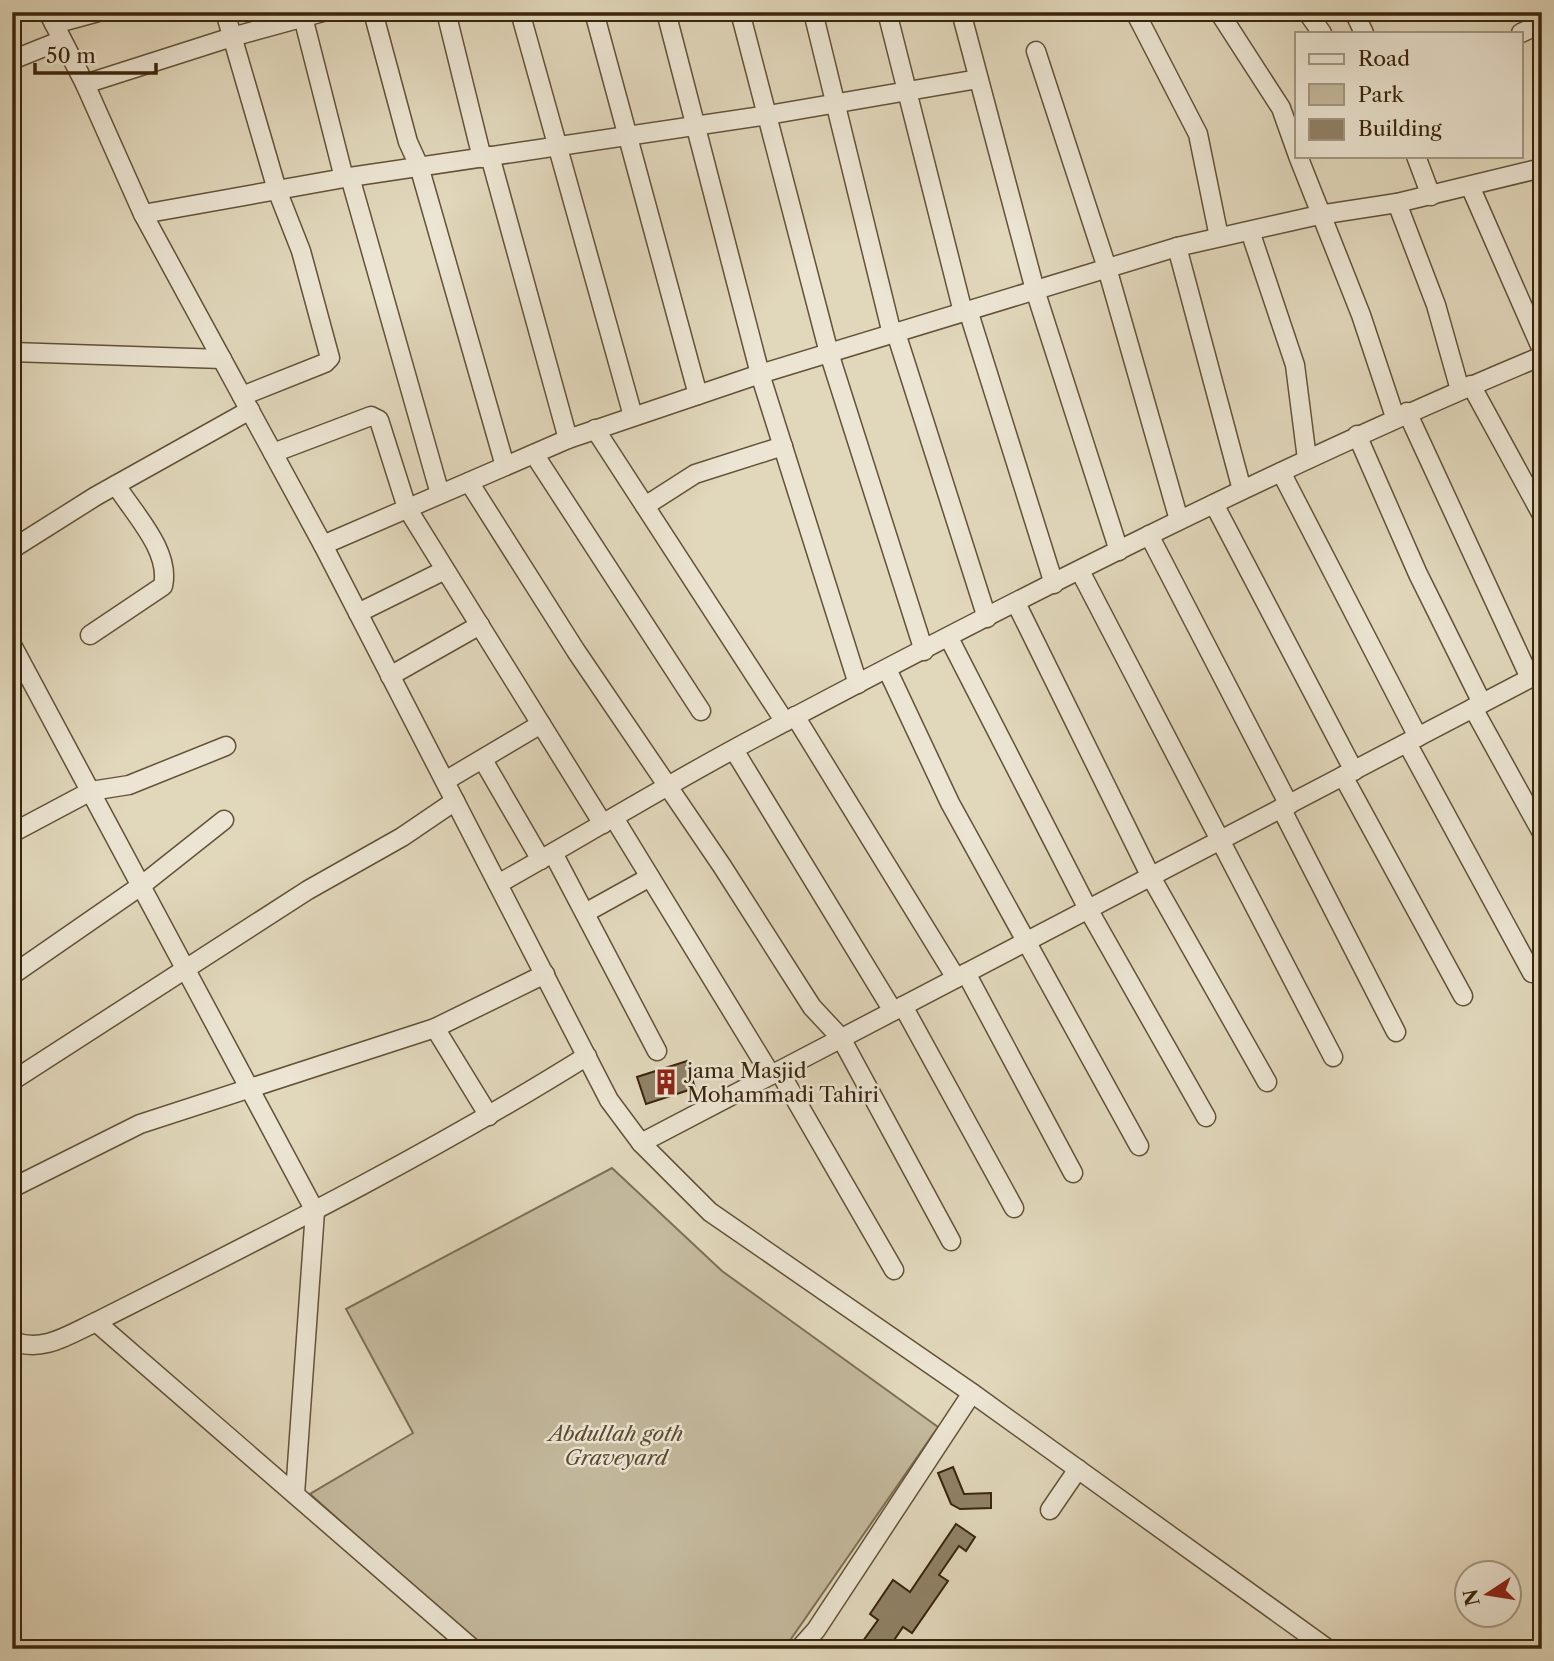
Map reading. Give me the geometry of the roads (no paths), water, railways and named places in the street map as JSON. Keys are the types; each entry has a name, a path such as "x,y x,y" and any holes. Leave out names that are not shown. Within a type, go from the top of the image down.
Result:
{"street":[{"path":"12,60 55,26 98,12"},
{"path":"12,549 246,403 330,358 301,251 277,190 225,12"},
{"path":"85,84 232,37 323,12"},
{"path":"373,12 408,142 419,166 505,466"},
{"path":"446,12 568,439"},
{"path":"520,12 633,416"},
{"path":"594,12 698,395"},
{"path":"666,12 761,374 858,684"},
{"path":"740,12 829,353 924,651"},
{"path":"813,12 894,333 987,618"},
{"path":"887,12 966,311 1054,584"},
{"path":"961,12 1035,290 1119,551"},
{"path":"1135,12 1198,134 1219,237"},
{"path":"1219,12 1280,108 1295,149"},
{"path":"1307,12 1321,32"},
{"path":"1354,12 1364,32"},
{"path":"303,17 440,494"},
{"path":"1522,33 1542,23"},
{"path":"55,26 85,84 143,214 323,545 609,1100 641,1143 710,1212 972,1392 1328,1649"},
{"path":"1036,51 1107,268 1179,520"},
{"path":"143,214 347,177 768,115 837,101 908,93 978,79"},
{"path":"641,1143 1536,675 1401,415 1298,158"},
{"path":"1417,158 1432,196"},
{"path":"323,545 568,439 761,374 1177,247 1319,215 1432,196 1542,168"},
{"path":"1470,187 1542,350"},
{"path":"1397,203 1466,388 1542,515"},
{"path":"1250,230 1295,365 1307,459"},
{"path":"1177,247 1242,490"},
{"path":"12,352 222,359"},
{"path":"498,884 790,719 1149,535 1357,435 1542,356"},
{"path":"273,453 375,416 407,508 541,724 650,877 775,1073 894,1270"},
{"path":"595,429 961,976 1073,1172"},
{"path":"1357,435 1478,706 1542,833"},
{"path":"645,506 695,474 783,446"},
{"path":"534,454 701,711"},
{"path":"1281,472 1412,740 1532,972"},
{"path":"469,482 576,651 722,866 812,1007 841,1038 951,1241"},
{"path":"90,635 163,586 166,570 160,554 116,485"},
{"path":"1214,504 1348,774 1463,996"},
{"path":"1149,535 1396,1032"},
{"path":"358,613 445,570"},
{"path":"1080,571 1332,1057"},
{"path":"1016,603 1151,877 1267,1082"},
{"path":"390,676 480,625"},
{"path":"948,638 1088,909 1206,1117"},
{"path":"12,645 252,1088 315,1211 295,1494"},
{"path":"887,669 950,803 1139,1146"},
{"path":"445,781 541,724"},
{"path":"12,833 91,791 130,785 226,746"},
{"path":"734,750 898,1009 1014,1208"},
{"path":"483,760 585,913 657,1051"},
{"path":"12,1081 188,970 308,890 402,837 455,801"},
{"path":"12,975 142,886 224,820"},
{"path":"585,913 650,877"},
{"path":"12,1188 139,1124 435,1028 545,974"},
{"path":"435,1028 489,1116"},
{"path":"12,1341 29,1347 44,1346 96,1322 315,1211 489,1116 587,1056"},
{"path":"96,1322 473,1649"},
{"path":"800,1649 816,1630 972,1392"},
{"path":"1051,1510 1078,1469"}],"place":[{"name":"jama Masjid Mohammadi Tahiri","path":"666,1082"}],"park label":[{"name":"Abdullah goth Graveyard","path":"616,1445"}]}
